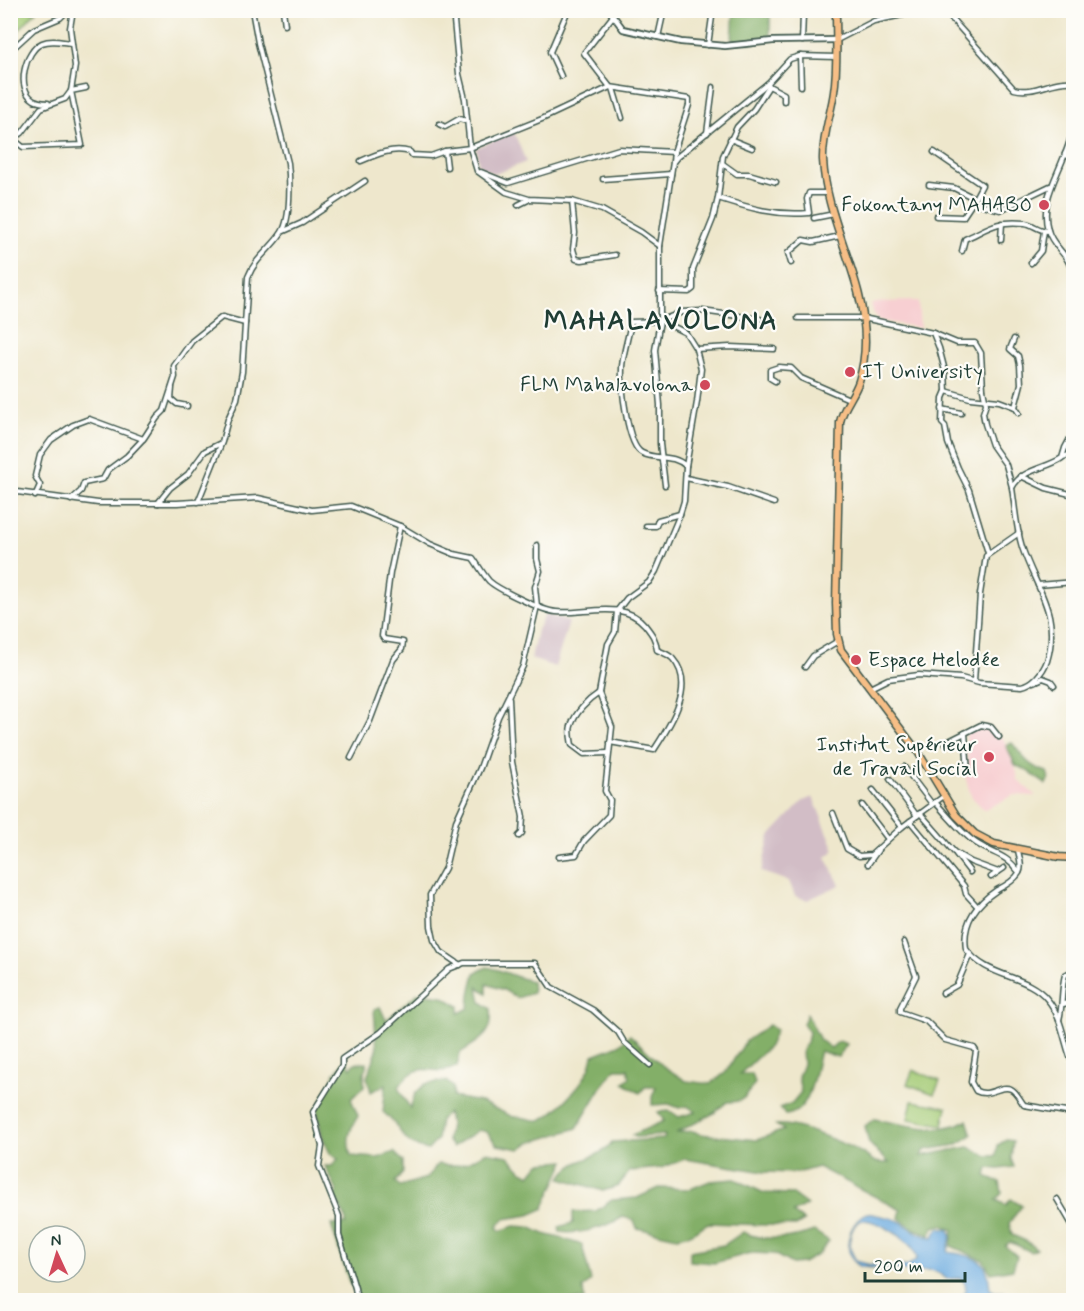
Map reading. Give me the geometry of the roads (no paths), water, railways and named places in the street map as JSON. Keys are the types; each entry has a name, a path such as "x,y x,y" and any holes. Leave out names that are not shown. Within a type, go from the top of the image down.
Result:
{"main road":[{"path":"836,10 834,92 823,153 828,193 864,318 864,361 859,381 840,422 836,603 838,641 847,660 918,752 956,815 975,834 994,844 1018,850 1074,858"},
{"path":"1059,857 1074,863"}],"street":[{"path":"10,51 34,29 60,18 68,10"},
{"path":"73,10 70,28 75,66 71,91 82,146 24,147 12,139 22,133 41,108 65,99 71,91 86,88"},
{"path":"252,10 291,180 283,231"},
{"path":"284,10 285,25"},
{"path":"453,10 459,75 465,99 470,148 477,171 506,192 529,199 572,201 602,210 641,232 660,246"},
{"path":"561,75 550,52 568,10"},
{"path":"609,10 623,29 658,38 724,46 836,40 874,21 926,10"},
{"path":"658,38 664,10"},
{"path":"708,45 713,10"},
{"path":"948,12 1014,88 1027,91 1052,83 1073,82 1074,89"},
{"path":"788,14 803,14 802,41"},
{"path":"613,16 584,53 612,88 622,118"},
{"path":"49,104 34,100 26,92 24,79 27,59 36,47 46,41 71,43"},
{"path":"673,162 768,84 790,59 800,56 836,57"},
{"path":"800,56 801,86"},
{"path":"768,84 784,94 784,101"},
{"path":"659,291 690,292 693,289 693,269 713,219 723,156 737,127 754,110 768,84"},
{"path":"708,134 713,87"},
{"path":"361,161 373,155 399,149 410,152 412,155 431,156 445,151 470,148 612,88 689,99 674,152 660,246 661,321 655,361 665,485"},
{"path":"439,124 445,127 459,119 467,121"},
{"path":"1031,263 1041,251 1046,231 1047,202 1051,185 1074,127"},
{"path":"730,139 752,148"},
{"path":"477,171 508,183 619,149 674,152"},
{"path":"445,151 447,167"},
{"path":"934,152 981,184 963,217 936,216"},
{"path":"1065,154 1074,160"},
{"path":"723,164 737,174 749,174 776,182"},
{"path":"603,179 671,174"},
{"path":"198,502 237,399 242,372 248,277 251,268 283,231 302,223 365,181"},
{"path":"930,185 954,188 973,200 1000,210 1051,185"},
{"path":"718,198 769,213 790,214 809,213 807,199 809,193 828,193"},
{"path":"518,205 529,199"},
{"path":"572,201 575,232 573,249 576,259 615,255"},
{"path":"814,218 834,214"},
{"path":"962,251 965,239 993,224 1029,224 1046,231 1068,260 1074,274"},
{"path":"1001,240 1002,224"},
{"path":"790,263 788,253 802,240 813,242 841,236"},
{"path":"686,466 678,459 643,454 635,446 626,410 622,366 632,322 661,321 682,312 702,311 760,319"},
{"path":"187,406 177,404 171,399 175,377 174,366 192,341 222,317 245,323"},
{"path":"798,318 864,318 933,333 957,343 975,343 981,354 983,389 987,404 983,413 985,424 992,445 1006,465 1023,548 1050,615 1052,642 1045,668 1028,685"},
{"path":"560,857 576,855 584,841 609,815 610,800 605,791 612,727 599,693 608,644 615,632 617,611 627,598 649,582 656,571 684,501 686,466 693,432 700,361 686,333 661,321"},
{"path":"933,333 945,371 946,391 942,423 945,426 948,443 969,490 988,553"},
{"path":"1014,339 1010,349 1018,356 1021,384 1015,407"},
{"path":"696,349 730,347 774,349"},
{"path":"775,381 770,378 770,370 785,367 794,370 801,378 849,399"},
{"path":"70,500 81,491 84,483 103,479 108,470 143,440 164,411 172,387"},
{"path":"946,391 999,401 1015,407 1019,413"},
{"path":"942,409 961,413"},
{"path":"35,496 40,485 35,476 40,455 51,440 72,425 88,419 143,440"},
{"path":"1062,458 1074,431"},
{"path":"158,503 170,488 188,474 205,452 222,442"},
{"path":"1012,488 1021,476 1047,467 1069,455 1074,456"},
{"path":"1021,476 1046,488 1074,495"},
{"path":"686,478 728,487 774,503"},
{"path":"10,491 98,503 198,502 258,498 312,510 351,506 400,525 430,544 454,554 473,558 490,582 515,597 537,606 555,612 617,611 639,618 655,637 657,650 673,659 682,676 681,698 668,729 654,750 610,742"},
{"path":"646,526 656,527 658,520 680,514"},
{"path":"351,758 370,721 393,660 403,646 403,642 384,639 382,636 390,573 400,525"},
{"path":"974,681 980,594 986,556 1019,533"},
{"path":"460,965 441,952 434,940 430,895 445,868 456,821 480,768 498,717 523,666 537,606 535,587 540,571 537,545"},
{"path":"1038,585 1074,582"},
{"path":"805,667 813,656 838,641"},
{"path":"870,688 888,679 908,675 961,678 1016,687 1028,685 1042,678 1051,681 1054,685"},
{"path":"599,693 579,713 570,727 572,745 584,754 608,753"},
{"path":"509,697 512,762 523,817 522,833 519,836"},
{"path":"945,743 981,725 991,727 999,737"},
{"path":"964,733 968,772"},
{"path":"904,767 933,803 960,830 978,844 1003,855 1019,872"},
{"path":"890,779 970,872"},
{"path":"873,790 902,827"},
{"path":"833,813 847,849 859,856 871,855 902,827 944,796"},
{"path":"862,805 888,839"},
{"path":"910,821 964,886 966,894 977,906"},
{"path":"868,864 879,847"},
{"path":"1018,850 1021,865 1019,872 1011,882 977,906 966,934 966,949 983,965 1046,996 1053,1006 1074,1067"},
{"path":"954,852 971,862 998,872"},
{"path":"992,876 1004,868"},
{"path":"904,942 916,976 900,1012 926,1021 945,1040 974,1048 976,1051 971,1082 976,1091 984,1094 1008,1088 1013,1089 1023,1105 1072,1113 1074,1082"},
{"path":"943,993 957,985 970,954"},
{"path":"357,1300 339,1234 339,1216 319,1166 322,1146 313,1112 342,1066 342,1059 380,1033 449,969 472,963 535,963 552,987 593,1010 650,1065"},
{"path":"1059,1022 1063,1004 1061,987 1065,975 1074,970"},
{"path":"1063,1004 1074,1002"},
{"path":"1057,1199 1074,1228"}],"water":[{"path":"867,1213 889,1217 929,1237 933,1237 939,1228 949,1230 951,1235 948,1252 969,1256 980,1261 987,1271 990,1289 995,1292 1004,1292 1013,1300 958,1300 966,1292 965,1283 960,1278 947,1279 930,1270 861,1267 854,1262 848,1247 851,1231 855,1224","holes":["862,1220 886,1227 903,1239 915,1252 917,1259 909,1265 898,1267 875,1266 857,1261 851,1251 851,1233 857,1223"]}],"place":[{"name":"Fokontany MAHABO","path":"1044,205"},
{"name":"IT University","path":"850,372"},
{"name":"FLM Mahalavolona","path":"705,385"},
{"name":"Espace Helodée","path":"856,660"},
{"name":"Institut Supérieur de Travail Social","path":"989,757"}],"district":[{"name":"MAHALAVOLONA","path":"661,321"}]}
